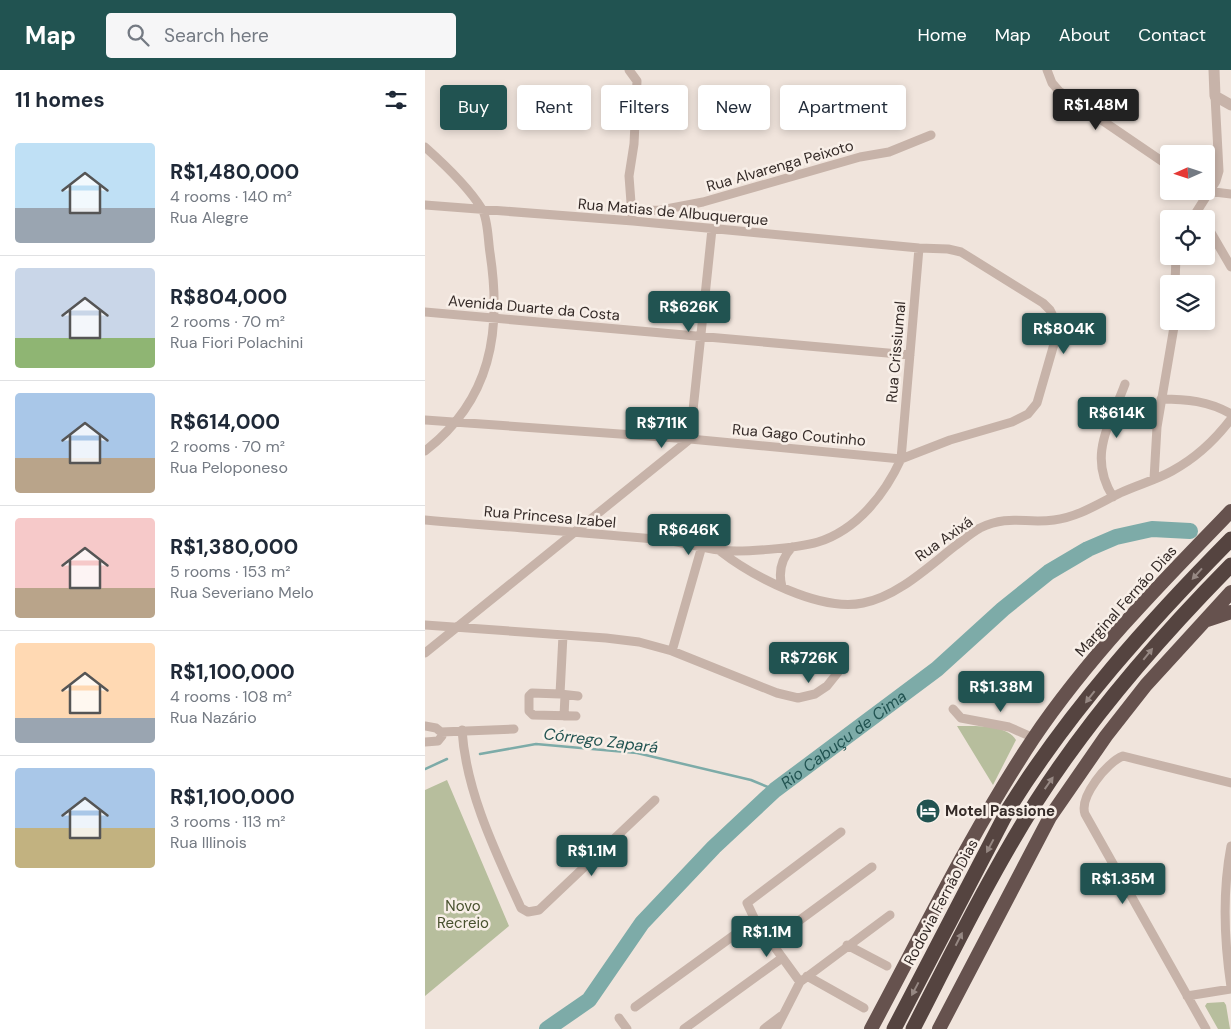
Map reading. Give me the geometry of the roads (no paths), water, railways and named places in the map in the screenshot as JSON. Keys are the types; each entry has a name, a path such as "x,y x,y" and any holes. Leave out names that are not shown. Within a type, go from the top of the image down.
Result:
{"highway":[{"name":"Marginal Fernão Dias","path":"871,1029 975,836 1034,738 1116,635 1231,512"},
{"name":"Rodovia Fernão Dias","path":"894,1029 1009,808 1028,779 1107,675 1231,539"},
{"path":"913,1029 967,924 1036,802 1080,738 1156,644 1231,565"},
{"path":"939,1029 1050,816 1146,685 1231,592"},
{"path":"1206,620 1231,612"}],"street":[{"path":"629,70 637,81 634,144 629,176 633,221"},
{"path":"1047,70 1052,83 1059,91 1160,160"},
{"path":"1214,70 1219,171 1215,178"},
{"path":"1215,96 1231,105"},
{"name":"Rua Alvarenga Peixoto","path":"632,210 661,210 703,202 860,157 889,152 931,134"},
{"path":"425,147 443,163 483,210 495,291 495,318 481,380 472,400 457,422 425,451"},
{"path":"1215,193 1231,194"},
{"path":"1198,209 1203,200"},
{"name":"Rua Matias de Albuquerque","path":"425,205 948,249 977,261 1043,303 1055,320 1057,333 1045,382 1037,403 1028,414 1011,422 950,440 901,458"},
{"path":"425,653 690,439 713,229"},
{"path":"1215,240 1231,268"},
{"name":"Rua Crissiumal","path":"901,458 919,248"},
{"name":"Avenida Duarte da Costa","path":"425,312 909,355"},
{"path":"1154,479 1161,399 1171,355 1174,330"},
{"path":"1113,496 1104,482 1100,469 1100,450 1125,384"},
{"path":"1161,399 1189,399 1212,405 1231,414"},
{"name":"Rua Axixá","path":"721,550 734,561 782,587 805,596 849,604 863,603 901,586 978,529 996,522 1013,519 1037,521 1063,519 1081,513 1113,496 1154,479 1191,459 1217,437 1231,419"},
{"name":"Rua Gago Coutinho","path":"425,420 690,439 901,458"},
{"name":"Rua Princesa Izabel","path":"425,520 665,540 721,550 792,547 831,537 855,520 874,504 884,490 901,458"},
{"path":"673,651 702,546"},
{"path":"782,587 780,570 783,560 792,547"},
{"path":"425,625 639,642 673,651 777,693 798,698 815,694 827,686 839,671"},
{"path":"563,635 562,695 564,716"},
{"path":"576,716 533,715 529,711 529,696 532,693 578,696"},
{"path":"953,709 961,718 1009,727 1034,738"},
{"path":"425,726 436,728 441,732 514,729"},
{"path":"462,730 468,770 476,798 521,908 533,913 539,910 655,800"},
{"path":"425,742 440,739 441,732"},
{"path":"1206,1029 1085,814 1083,806 1088,794 1111,762 1123,756 1231,783"},
{"path":"841,832 749,900 748,906 755,920 782,958 803,979 865,1008"},
{"path":"1187,996 1231,988 1226,957 1225,897 1231,846"},
{"path":"770,942 872,867"},
{"path":"776,1029 803,979 890,915"},
{"path":"635,1007 755,920"},
{"path":"847,945 887,966"},
{"path":"684,1029 782,958"},
{"path":"764,1029 783,1015"},
{"path":"619,1018 627,1029"}],"waterway":[{"name":"Rio Cabuçu de Cima","path":"547,1029 589,1000 642,923 714,847 775,790 937,669 1003,609 1049,572 1088,549 1116,537 1152,529 1190,531"},
{"name":"Córrego Zapará","path":"480,754 536,744 637,753 751,780 775,790"},
{"name":"Córrego Zapará","path":"425,769 447,759"}],"place":[{"name":"Motel Passione","path":"928,811"}],"park label":[{"name":"Novo Recreio","path":"463,914"}]}
